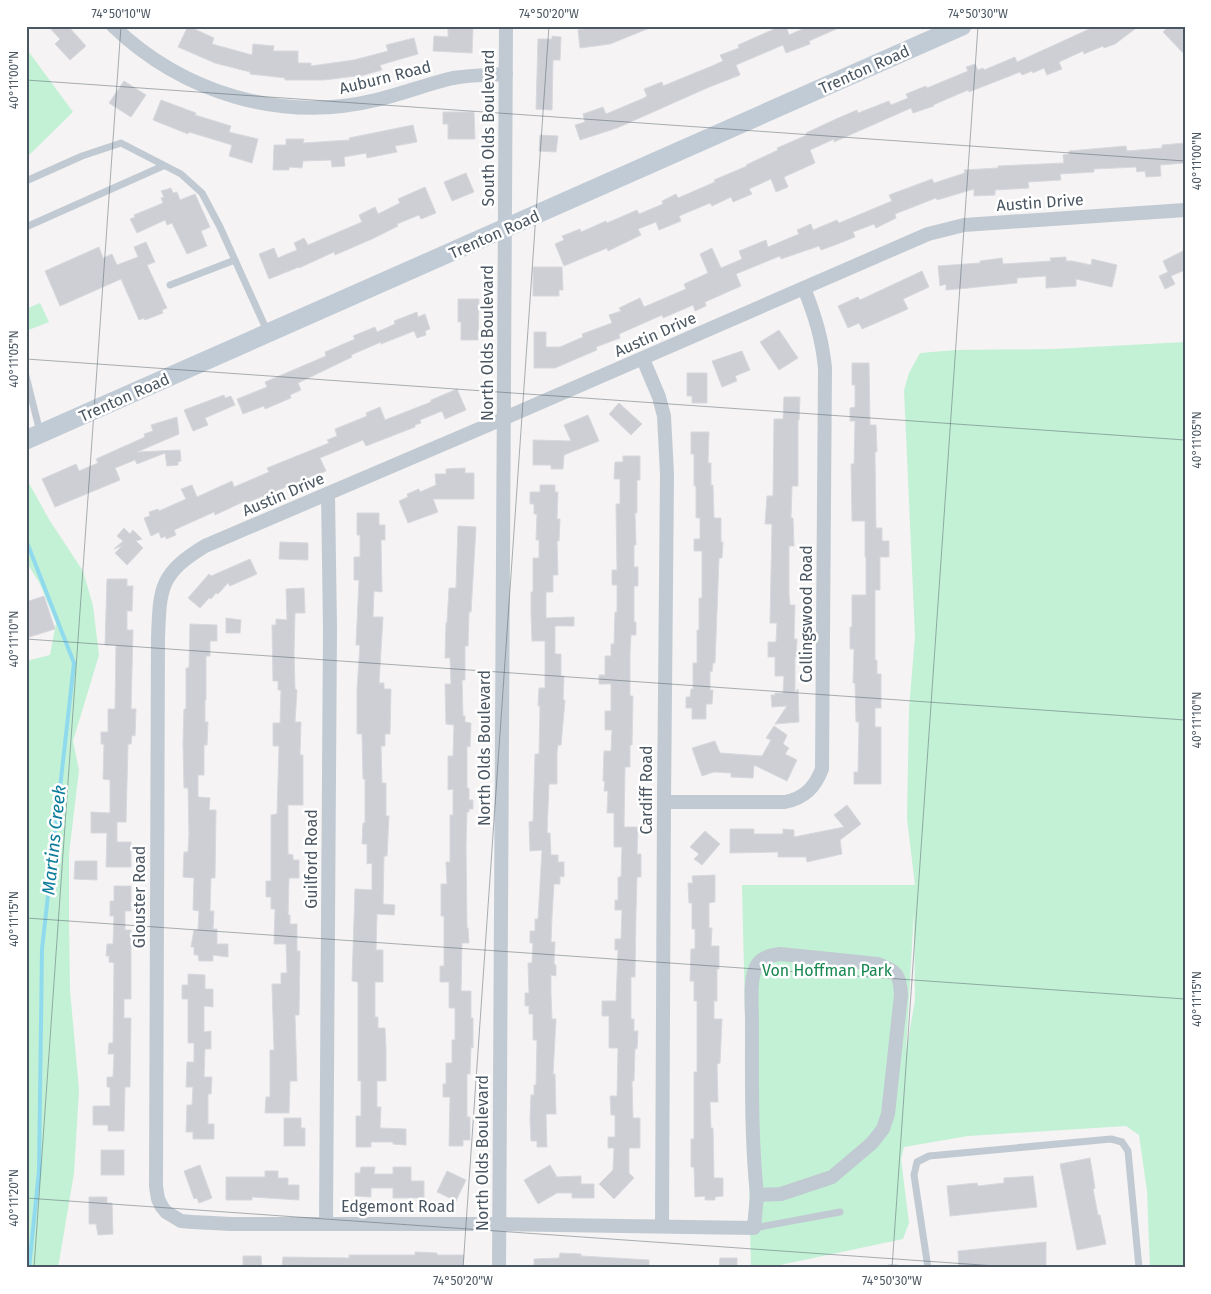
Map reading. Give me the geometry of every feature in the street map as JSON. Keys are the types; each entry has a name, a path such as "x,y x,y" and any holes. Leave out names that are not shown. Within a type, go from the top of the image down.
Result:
{"main road":[{"name":"Trenton Road","path":"33,437 505,229 630,171 962,26"}],"street":[{"name":"Auburn Road","path":"113,26 146,54 193,82 239,98 286,107 344,106 375,101 453,78 506,74"},
{"name":"South Olds Boulevard","path":"505,229 506,26"},
{"name":"Austin Drive","path":"166,580 184,558 205,546 643,359 928,234 964,225 1185,210"},
{"name":"North Olds Boulevard","path":"499,1268 505,229"},
{"name":"Collingswood Road","path":"664,802 785,802 796,800 811,790 822,768 825,368 822,341 804,288"},
{"name":"Cardiff Road","path":"643,359 659,397 664,416 668,474 662,1226"},
{"name":"Guilford Road","path":"326,1223 330,638 328,494"},
{"name":"Glouster Road","path":"166,580 159,604 158,638 156,1186 162,1207 166,1212"},
{"path":"754,1228 757,1195 752,1098 752,990 754,971 758,962 768,956 780,954 878,964 890,969 897,974 901,995 888,1114 883,1129 872,1143 832,1178 781,1194 757,1195"},
{"name":"Edgemont Road","path":"166,1212 181,1221 231,1224 499,1224 754,1228"}],"lane":[{"path":"26,181 82,156 121,143 181,174 202,193 220,227 268,333"},
{"path":"26,227 163,166"},
{"path":"170,285 235,260"},
{"path":"26,376 33,437"},
{"path":"928,1268 914,1175 917,1162 922,1159 938,1156 1111,1139 1122,1142 1128,1152 1139,1268"},
{"path":"754,1228 840,1212"},
{"path":"889,1268 896,1268"}],"green space":[{"path":"26,48 73,112 26,158"},
{"path":"40,303 49,322 26,331 26,309"},
{"name":"Von Hoffman Park","path":"1185,342 1185,1268 1150,1268 1147,1191 1139,1135 1126,1126 968,1136 904,1147 901,1159 909,1223 903,1239 766,1268 751,1268 742,885 915,885 907,819 909,709 915,636 904,390 909,373 920,353 956,350 1054,349","holes":["914,911 915,1000 906,1052"]},
{"path":"26,478 50,521 83,571 93,606 99,655 73,741 79,770 69,854 70,990 79,1090 74,1173 58,1268 26,1268 26,661 50,655 56,623 40,584 26,561"}],"building":[{"path":"48,26 68,26 86,46 70,60 55,44 60,39"},
{"path":"188,26 214,38 212,44 252,55 253,44 274,46 273,51 298,51 298,63 311,63 311,66 354,60 388,51 386,45 414,38 418,54 380,65 382,70 357,77 324,80 285,80 285,78 250,74 250,72 215,63 178,47"},
{"path":"448,26 473,27 472,53 433,51 434,36 448,37"},
{"path":"603,26 652,27 610,44 580,48 578,30"},
{"path":"781,26 786,26 789,35 809,26 843,26 809,41 810,44 786,53 783,45 736,65 740,75 617,128 580,140 575,125 585,122 583,114 603,107 606,114 644,98 647,96 644,89 662,82 663,86 723,61 720,55 739,48 738,45"},
{"path":"1096,26 1139,26 1115,44 1104,48 1103,46 1084,54 1083,51 1059,62 1062,69 1047,75 1044,68 1022,75 1020,72 969,92 968,90 934,106 913,113 911,108 834,142 834,139 810,150 815,163 784,177 788,187 776,192 771,179 749,189 752,194 733,202 731,197 712,206 710,203 679,216 681,221 659,230 656,222 638,229 641,235 608,251 607,248 564,266 555,244 564,240 562,236 580,229 581,232 606,221 607,223 637,210 639,214 663,204 662,201 676,194 678,198 747,166 778,150 777,148 807,135 806,133 836,119 857,110 858,113 889,101 891,105 908,98 906,94 926,86 927,88 968,71 966,67 975,64 978,70 983,68 984,70 1015,57 1017,62"},
{"path":"1169,26 1185,26 1185,55 1163,32"},
{"path":"552,36 561,37 560,60 553,60 552,110 536,109 538,39 552,39"},
{"path":"124,81 146,95 131,117 109,103"},
{"path":"161,100 196,113 195,115 231,126 229,132 258,139 252,163 229,156 232,145 189,132 188,134 153,120"},
{"path":"443,112 474,112 475,139 448,139 448,124 443,124"},
{"path":"413,125 417,142 395,146 397,152 367,158 366,153 344,157 345,166 332,167 331,160 303,161 302,168 289,167 289,170 273,170 274,145 286,145 286,139 304,139 303,143 350,140 349,138"},
{"path":"540,135 558,136 556,152 539,151"},
{"path":"1185,143 1185,163 1160,165 1161,176 1146,177 1145,171 1137,172 1136,167 1094,169 1094,172 1060,174 1061,180 1028,182 1029,188 995,190 995,195 974,196 974,189 937,200 936,198 895,214 896,218 876,228 874,224 853,232 855,237 835,245 821,250 819,246 781,259 780,256 736,274 741,286 705,302 706,306 695,311 693,305 663,318 662,315 619,334 620,338 596,347 597,350 555,368 534,368 534,332 546,332 546,347 560,347 583,337 582,334 612,323 609,315 621,311 619,308 640,298 644,307 686,289 684,284 708,273 700,254 712,248 721,268 742,259 739,251 766,240 768,247 799,234 797,230 811,224 813,230 837,220 839,223 892,201 889,195 932,179 934,183 965,173 964,170 998,168 998,166 1064,163 1063,155 1069,154 1069,151 1126,146 1127,151 1162,148 1162,145"},
{"path":"466,173 474,192 452,201 444,182"},
{"path":"425,187 436,213 421,219 419,215 335,255 334,252 269,279 259,254 274,248 278,258 297,250 294,243 304,238 308,245 362,222 359,215 375,207 378,214 400,203 398,199"},
{"path":"171,188 173,193 177,192 180,200 195,194 210,227 201,231 207,246 187,254 172,223 167,225 165,220 137,233 130,219 135,217 134,215 163,203 161,198 164,197 161,191"},
{"path":"146,242 155,262 147,265 167,308 162,310 163,313 145,320 144,318 139,320 121,279 60,306 45,271 99,247 103,258 112,254 117,265 138,257 134,247"},
{"path":"1185,250 1185,270 1171,276 1175,284 1165,289 1159,276 1168,272 1163,261"},
{"path":"1066,257 1066,261 1091,265 1092,259 1117,265 1112,287 1076,279 1076,286 1046,288 1046,276 1017,278 1017,283 968,288 946,290 946,284 940,286 938,266 980,263 980,261 1002,258 1003,264 1051,261 1050,258"},
{"path":"533,267 562,267 563,290 559,290 559,296 533,296"},
{"path":"922,271 929,287 903,299 908,309 862,329 859,323 848,328 838,306 858,297 860,300"},
{"path":"458,299 479,299 478,340 461,340 461,322 458,322"},
{"path":"417,312 418,317 425,314 430,329 425,331 426,335 417,338 414,331 381,344 381,342 351,355 352,357 298,383 301,390 290,395 291,398 265,409 264,406 243,414 237,399 267,387 265,382 326,356 325,352 355,339 353,336 375,327 377,332 395,324 394,321"},
{"path":"779,330 798,358 779,370 760,342"},
{"path":"742,351 750,370 735,376 737,381 722,387 712,361"},
{"path":"852,363 869,363 870,425 876,425 876,528 882,528 882,541 889,541 889,557 880,557 880,590 875,590 875,660 877,660 877,674 881,674 881,708 875,708 875,727 881,727 881,784 854,784 854,772 858,772 859,722 856,722 855,683 853,683 854,649 850,649 850,627 852,627 852,595 866,595 866,557 865,521 852,521 851,464 854,464 855,421 850,421 850,408 855,407 855,385 852,385"},
{"path":"687,373 707,373 707,403 692,403 692,396 687,396"},
{"path":"457,389 466,410 445,419 442,411 420,420 421,423 415,425 415,427 366,446 363,440 320,458 326,471 246,503 245,501 215,515 214,512 174,530 176,535 166,539 166,536 161,538 159,532 151,536 144,518 150,516 149,512 158,509 159,511 186,499 181,489 192,485 197,497 232,481 234,487 269,472 267,468 329,443 327,440 337,436 335,429 367,416 366,413 380,407 385,420 431,402 431,400"},
{"path":"224,395 225,398 231,396 235,405 205,418 208,425 193,431 184,410"},
{"path":"784,397 800,397 798,486 792,486 791,518 793,518 794,546 789,546 789,595 790,605 795,605 794,639 797,639 795,693 798,689 799,722 775,724 787,706 772,707 771,695 783,693 784,676 775,676 775,657 768,657 768,642 776,642 777,623 770,623 772,524 765,524 767,496 773,496 774,419 783,419"},
{"path":"619,403 642,424 631,435 609,414"},
{"path":"588,415 599,441 564,455 563,469 551,469 551,465 533,465 533,440 571,441 564,425"},
{"path":"177,417 179,434 137,452 180,450 181,461 178,462 178,465 167,466 165,453 137,464 135,460 115,468 120,480 55,507 42,479 76,464 79,471 98,463 96,459 145,437 144,434 153,431 151,425"},
{"path":"691,432 709,432 708,463 711,463 714,518 721,518 721,542 723,542 722,558 719,558 715,663 713,663 712,672 710,671 710,690 713,690 712,704 706,704 706,719 692,719 692,708 686,708 686,697 690,697 691,689 693,689 693,663 697,663 699,598 702,598 702,551 694,551 694,539 700,539 700,518 696,518 696,486 694,486 694,454 691,454"},
{"path":"623,456 640,456 640,480 637,480 637,513 635,513 636,545 634,545 634,567 638,567 638,586 634,586 636,635 631,635 630,653 630,696 633,696 632,745 630,745 630,767 625,767 624,827 638,827 637,854 641,854 641,877 637,877 635,977 631,977 631,1019 634,1019 634,1031 638,1031 637,1049 635,1048 634,1081 632,1081 633,1118 640,1118 640,1148 629,1148 629,1173 634,1178 614,1199 599,1184 613,1170 614,1148 608,1148 608,1137 615,1137 615,1115 611,1115 610,1096 617,1096 618,1048 609,1048 609,1016 602,1016 602,1001 616,1001 618,950 615,950 615,939 621,939 622,910 615,910 615,900 618,900 618,877 621,877 622,847 614,847 614,813 607,813 608,791 604,791 605,781 603,781 604,751 611,751 612,730 605,730 605,711 611,711 611,684 599,684 599,675 605,675 605,656 611,656 611,644 614,644 617,585 612,585 612,570 617,570 616,504 620,504 620,479 614,479 615,462 623,462"},
{"path":"465,468 465,473 474,473 474,499 433,499 438,512 408,523 399,501 408,497 407,494 419,489 420,492 436,485 435,474 446,474 446,469"},
{"path":"540,485 555,485 555,492 558,492 557,519 560,519 559,541 557,541 558,575 553,575 553,592 546,592 546,618 574,617 574,626 555,626 555,654 561,654 561,676 564,676 563,700 565,700 561,745 558,745 557,752 557,784 549,784 547,833 550,833 551,855 558,855 558,862 564,862 564,877 560,876 560,884 554,884 551,942 555,942 554,964 556,965 556,976 551,975 551,994 552,1019 556,1019 553,1074 555,1074 556,1114 546,1114 547,1147 537,1147 537,1141 531,1141 531,1095 534,1095 534,1085 536,1085 537,1040 533,1040 533,1014 529,1014 529,1006 525,1006 525,993 529,993 528,963 532,963 533,943 530,943 530,931 535,931 535,919 538,919 542,850 530,851 529,822 533,821 535,754 539,754 539,688 545,688 545,641 532,641 531,613 533,558 539,558 539,540 536,540 537,514 534,514 534,504 530,504 530,492 540,492"},
{"path":"357,513 379,513 379,525 385,525 385,540 381,540 382,592 374,591 373,617 383,617 379,683 384,683 384,689 391,689 390,734 385,734 385,746 381,746 382,783 386,783 386,816 389,816 387,856 384,856 383,904 395,905 394,915 377,914 376,950 383,950 383,982 375,982 375,1017 378,1017 378,1028 385,1028 386,1081 377,1081 377,1107 381,1107 380,1128 406,1129 406,1145 393,1144 393,1142 371,1142 371,1147 356,1147 356,1116 361,1116 361,1081 358,1081 358,982 352,981 355,889 372,890 372,863 367,864 367,844 362,844 363,823 365,823 365,779 363,779 362,734 357,734 357,689 360,645 356,645 359,580 354,580 354,557 360,557 360,535 357,535"},
{"path":"458,526 476,527 468,646 465,646 465,680 462,680 463,716 465,716 465,722 471,723 470,747 467,746 467,788 469,788 469,800 473,800 473,809 469,809 469,812 467,812 467,928 469,943 462,943 461,991 471,991 473,1048 471,1047 470,1074 467,1074 467,1117 470,1117 470,1140 463,1140 463,1146 449,1146 450,1097 443,1097 443,1084 446,1084 446,1063 452,1063 452,1040 455,1040 455,1008 449,1008 449,982 440,982 440,966 444,966 444,916 441,916 441,884 447,884 446,862 450,862 450,815 453,815 453,789 448,790 448,756 453,756 454,725 446,724 445,684 451,684 450,658 445,658 449,588 456,588"},
{"path":"124,528 130,534 133,530 142,539 136,541 143,548 127,565 115,553 122,546 114,549 123,541 117,536"},
{"path":"280,542 308,543 308,560 279,559"},
{"path":"250,559 257,574 230,586 228,583 218,594 216,593 211,599 209,598 200,608 188,598 209,574 211,576"},
{"path":"107,579 127,579 127,586 133,586 132,611 127,611 127,630 133,630 131,709 136,709 135,736 132,735 131,744 128,744 126,822 117,822 117,842 131,842 131,867 106,867 107,833 91,833 91,812 110,813 110,780 103,779 104,744 101,744 101,732 108,732 108,709 115,709 116,645 105,645"},
{"path":"304,588 305,613 295,613 294,652 295,689 297,690 295,722 301,722 300,755 303,755 303,805 288,805 288,854 293,855 293,860 299,860 299,878 289,878 288,915 290,915 290,924 297,924 297,951 300,951 299,1015 295,1015 297,1081 290,1081 289,1113 265,1113 266,1097 270,1097 270,1050 274,1050 272,984 281,984 281,973 287,973 286,944 274,944 275,909 271,909 271,897 266,897 266,881 271,881 271,815 277,814 279,746 273,746 273,723 280,723 281,690 278,690 278,681 273,681 272,625 276,625 276,619 287,620 286,589"},
{"path":"44,596 55,629 26,638 26,602"},
{"path":"226,618 241,620 240,633 226,633"},
{"path":"190,624 217,625 217,641 210,641 210,656 206,656 205,722 208,722 207,745 204,745 204,775 198,775 198,797 210,798 209,810 216,810 215,878 211,878 210,911 214,911 213,929 217,929 217,944 228,944 228,957 213,955 213,961 199,961 198,955 194,955 194,947 191,947 194,930 198,930 199,911 193,910 194,878 183,877 184,852 188,852 189,833 188,788 184,788 183,744 184,709 186,709 186,668 189,668"},
{"path":"774,726 787,735 783,744 789,748 785,754 797,760 787,781 754,765 753,778 731,777 731,773 714,772 702,776 692,748 715,741 720,753 762,756 771,740 766,738"},
{"path":"847,805 861,824 840,840 842,854 807,862 806,857 778,857 778,852 730,853 730,829 754,829 754,834 783,834 783,829 794,830 794,837 844,827 834,815"},
{"path":"705,831 720,844 702,865 694,859 699,854 690,847"},
{"path":"75,861 97,861 97,880 74,879"},
{"path":"715,875 715,902 709,903 709,928 712,928 711,946 719,946 717,1001 714,1001 714,1019 722,1019 720,1063 717,1064 718,1102 710,1102 711,1128 713,1128 714,1178 723,1178 723,1196 715,1197 715,1200 705,1200 705,1196 695,1197 694,1167 691,1167 691,1139 694,1139 694,1072 697,1072 697,1001 694,1001 694,981 690,981 691,949 695,949 695,929 692,929 692,903 689,903 688,883 693,883 692,876"},
{"path":"114,886 131,886 131,911 125,911 125,930 131,930 131,999 124,999 124,1018 131,1018 130,1087 125,1087 124,1131 108,1131 108,1125 93,1125 93,1106 110,1106 110,1087 107,1087 107,1077 113,1077 114,1054 108,1054 109,1043 113,1043 114,963 109,962 109,956 106,956 107,944 113,944 114,916 110,916 110,901 114,901"},
{"path":"188,974 205,975 205,989 213,989 213,1007 204,1006 204,1032 211,1031 211,1049 205,1049 204,1077 212,1077 211,1094 208,1094 208,1124 214,1124 214,1139 193,1139 193,1132 186,1132 187,1105 192,1105 193,1087 186,1087 187,1062 194,1062 194,1043 188,1043 188,999 182,999 182,985 188,985"},
{"path":"284,1118 301,1118 301,1128 305,1128 305,1146 284,1146"},
{"path":"101,1150 124,1150 124,1175 101,1175"},
{"path":"1090,1158 1095,1188 1093,1189 1106,1244 1077,1250 1060,1164"},
{"path":"200,1165 212,1198 199,1203 197,1198 194,1199 184,1171"},
{"path":"550,1165 557,1177 581,1176 581,1184 594,1184 594,1198 572,1198 572,1193 557,1193 538,1204 524,1180"},
{"path":"361,1167 375,1167 374,1174 393,1174 393,1167 411,1167 411,1181 424,1181 424,1198 393,1198 393,1188 371,1188 371,1197 355,1196 355,1173 360,1173"},
{"path":"265,1171 278,1171 278,1178 288,1178 288,1185 299,1185 299,1200 252,1197 252,1200 226,1200 226,1177 265,1177"},
{"path":"447,1171 466,1180 456,1201 437,1192"},
{"path":"1033,1176 1037,1207 950,1216 947,1186 977,1183 978,1186 1004,1183 1004,1178"},
{"path":"89,1197 107,1197 107,1203 112,1203 113,1234 98,1235 96,1224 89,1224"},
{"path":"1046,1242 1046,1268 959,1268 958,1251"},
{"path":"415,1252 437,1253 437,1255 464,1255 463,1268 282,1268 283,1257 349,1258 349,1255 415,1255"},
{"path":"560,1253 649,1260 649,1268 534,1268 534,1259 559,1258"},
{"path":"243,1256 261,1256 262,1268 243,1268"},
{"path":"720,1258 737,1258 737,1268 719,1268"}],"waterway":[{"name":"Martins Creek","path":"26,540 74,663 42,949 39,1171 29,1268"}]}
